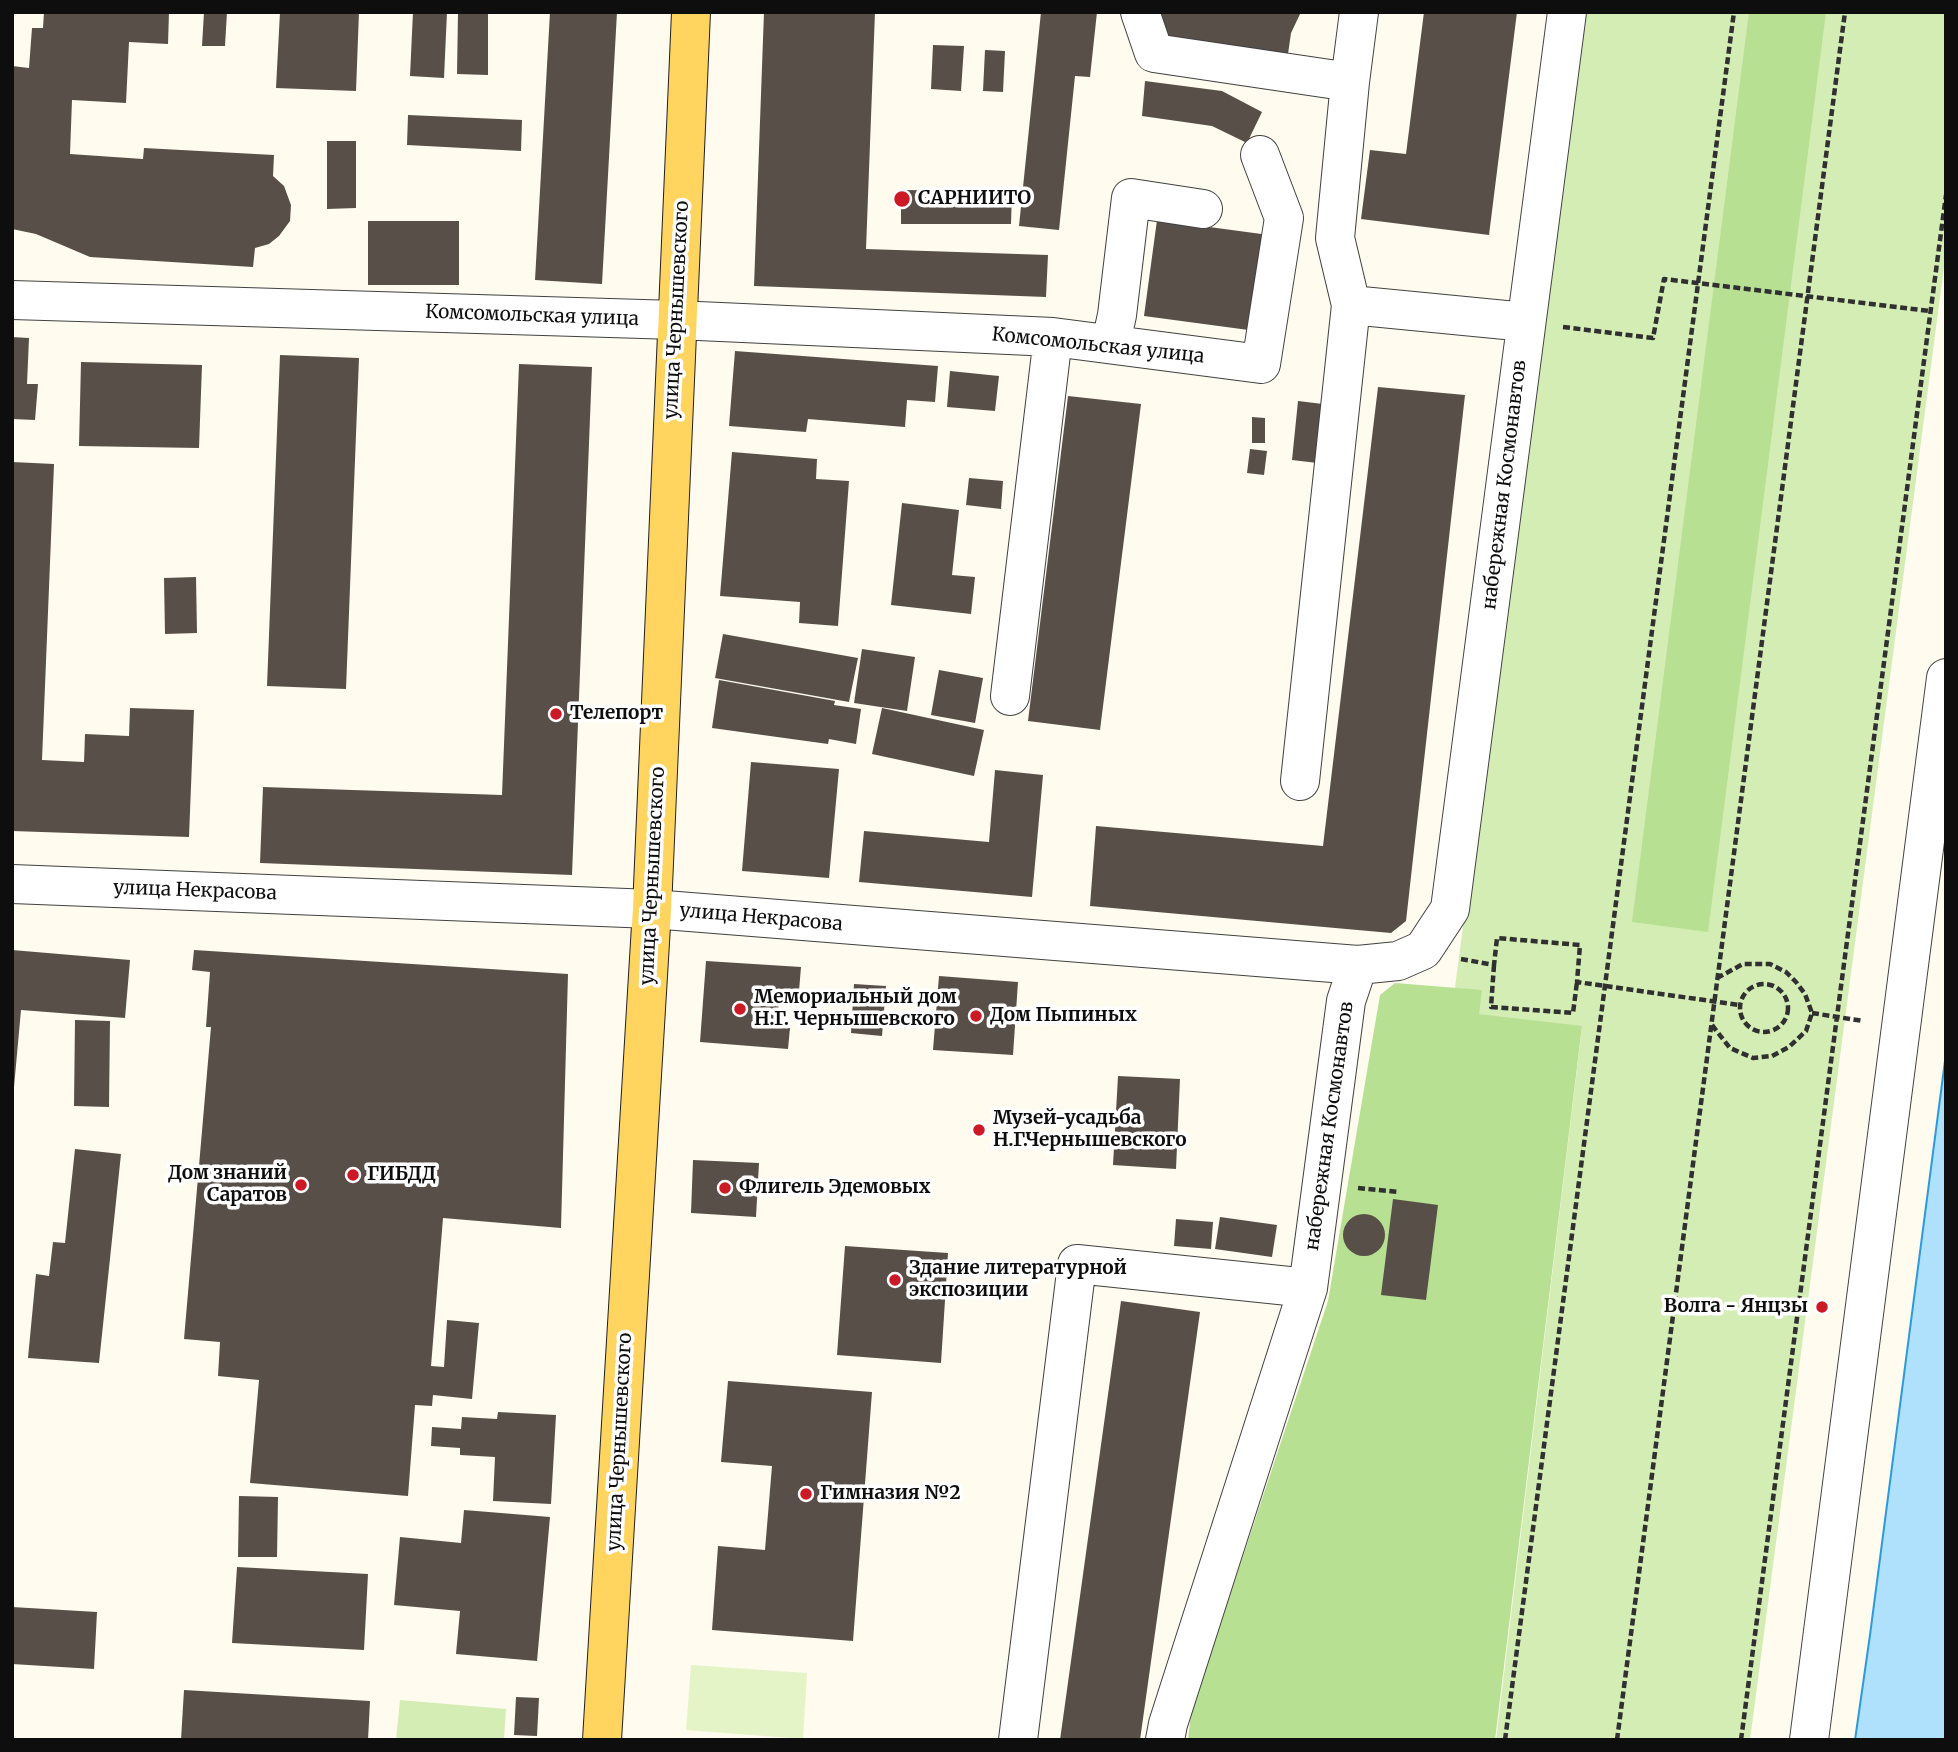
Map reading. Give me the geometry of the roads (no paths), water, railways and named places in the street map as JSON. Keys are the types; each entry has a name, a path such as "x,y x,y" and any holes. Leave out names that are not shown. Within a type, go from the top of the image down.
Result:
{"main road":[{"name":"улица Чернышевского","path":"602,1740 652,909 691,12"}],"street":[{"path":"1140,12 1154,53 1350,82"},
{"path":"1300,781 1351,304 1335,238 1359,12"},
{"name":"набережная Космонавтов","path":"1423,950 1450,909 1567,12"},
{"name":"Комсомольская улица","path":"12,300 676,320 1053,337 1261,364 1284,218 1260,155"},
{"path":"1111,343 1132,198 1203,209"},
{"path":"1351,304 1526,322"},
{"path":"1010,696 1053,337"},
{"path":"1809,1740 1946,678"},
{"name":"улица Некрасова","path":"12,884 652,909 1358,965 1398,961 1423,950"},
{"name":"набережная Космонавтов","path":"1165,1740 1308,1288 1346,1001 1358,965"},
{"path":"1018,1740 1077,1264 1308,1288"}],"water":[{"path":"1946,1053 1946,1740 1855,1740 1870,1635"}],"place":[{"name":"САРНИИТО","path":"902,199"},
{"name":"Телепорт","path":"556,714"},
{"name":"Мемориальный дом Н.Г. Чернышевского","path":"740,1009"},
{"name":"Дом Пыпиных","path":"976,1016"},
{"name":"Музей-усадьба Н.Г.Чернышевского","path":"979,1130"},
{"name":"ГИБДД","path":"353,1175"},
{"name":"Дом знаний Саратов","path":"301,1185"},
{"name":"Флигель Эдемовых","path":"725,1188"},
{"name":"Здание литературной экспозиции","path":"895,1280"},
{"name":"Волга - Янцзы","path":"1822,1307"},
{"name":"Гимназия №2","path":"806,1494"}]}
